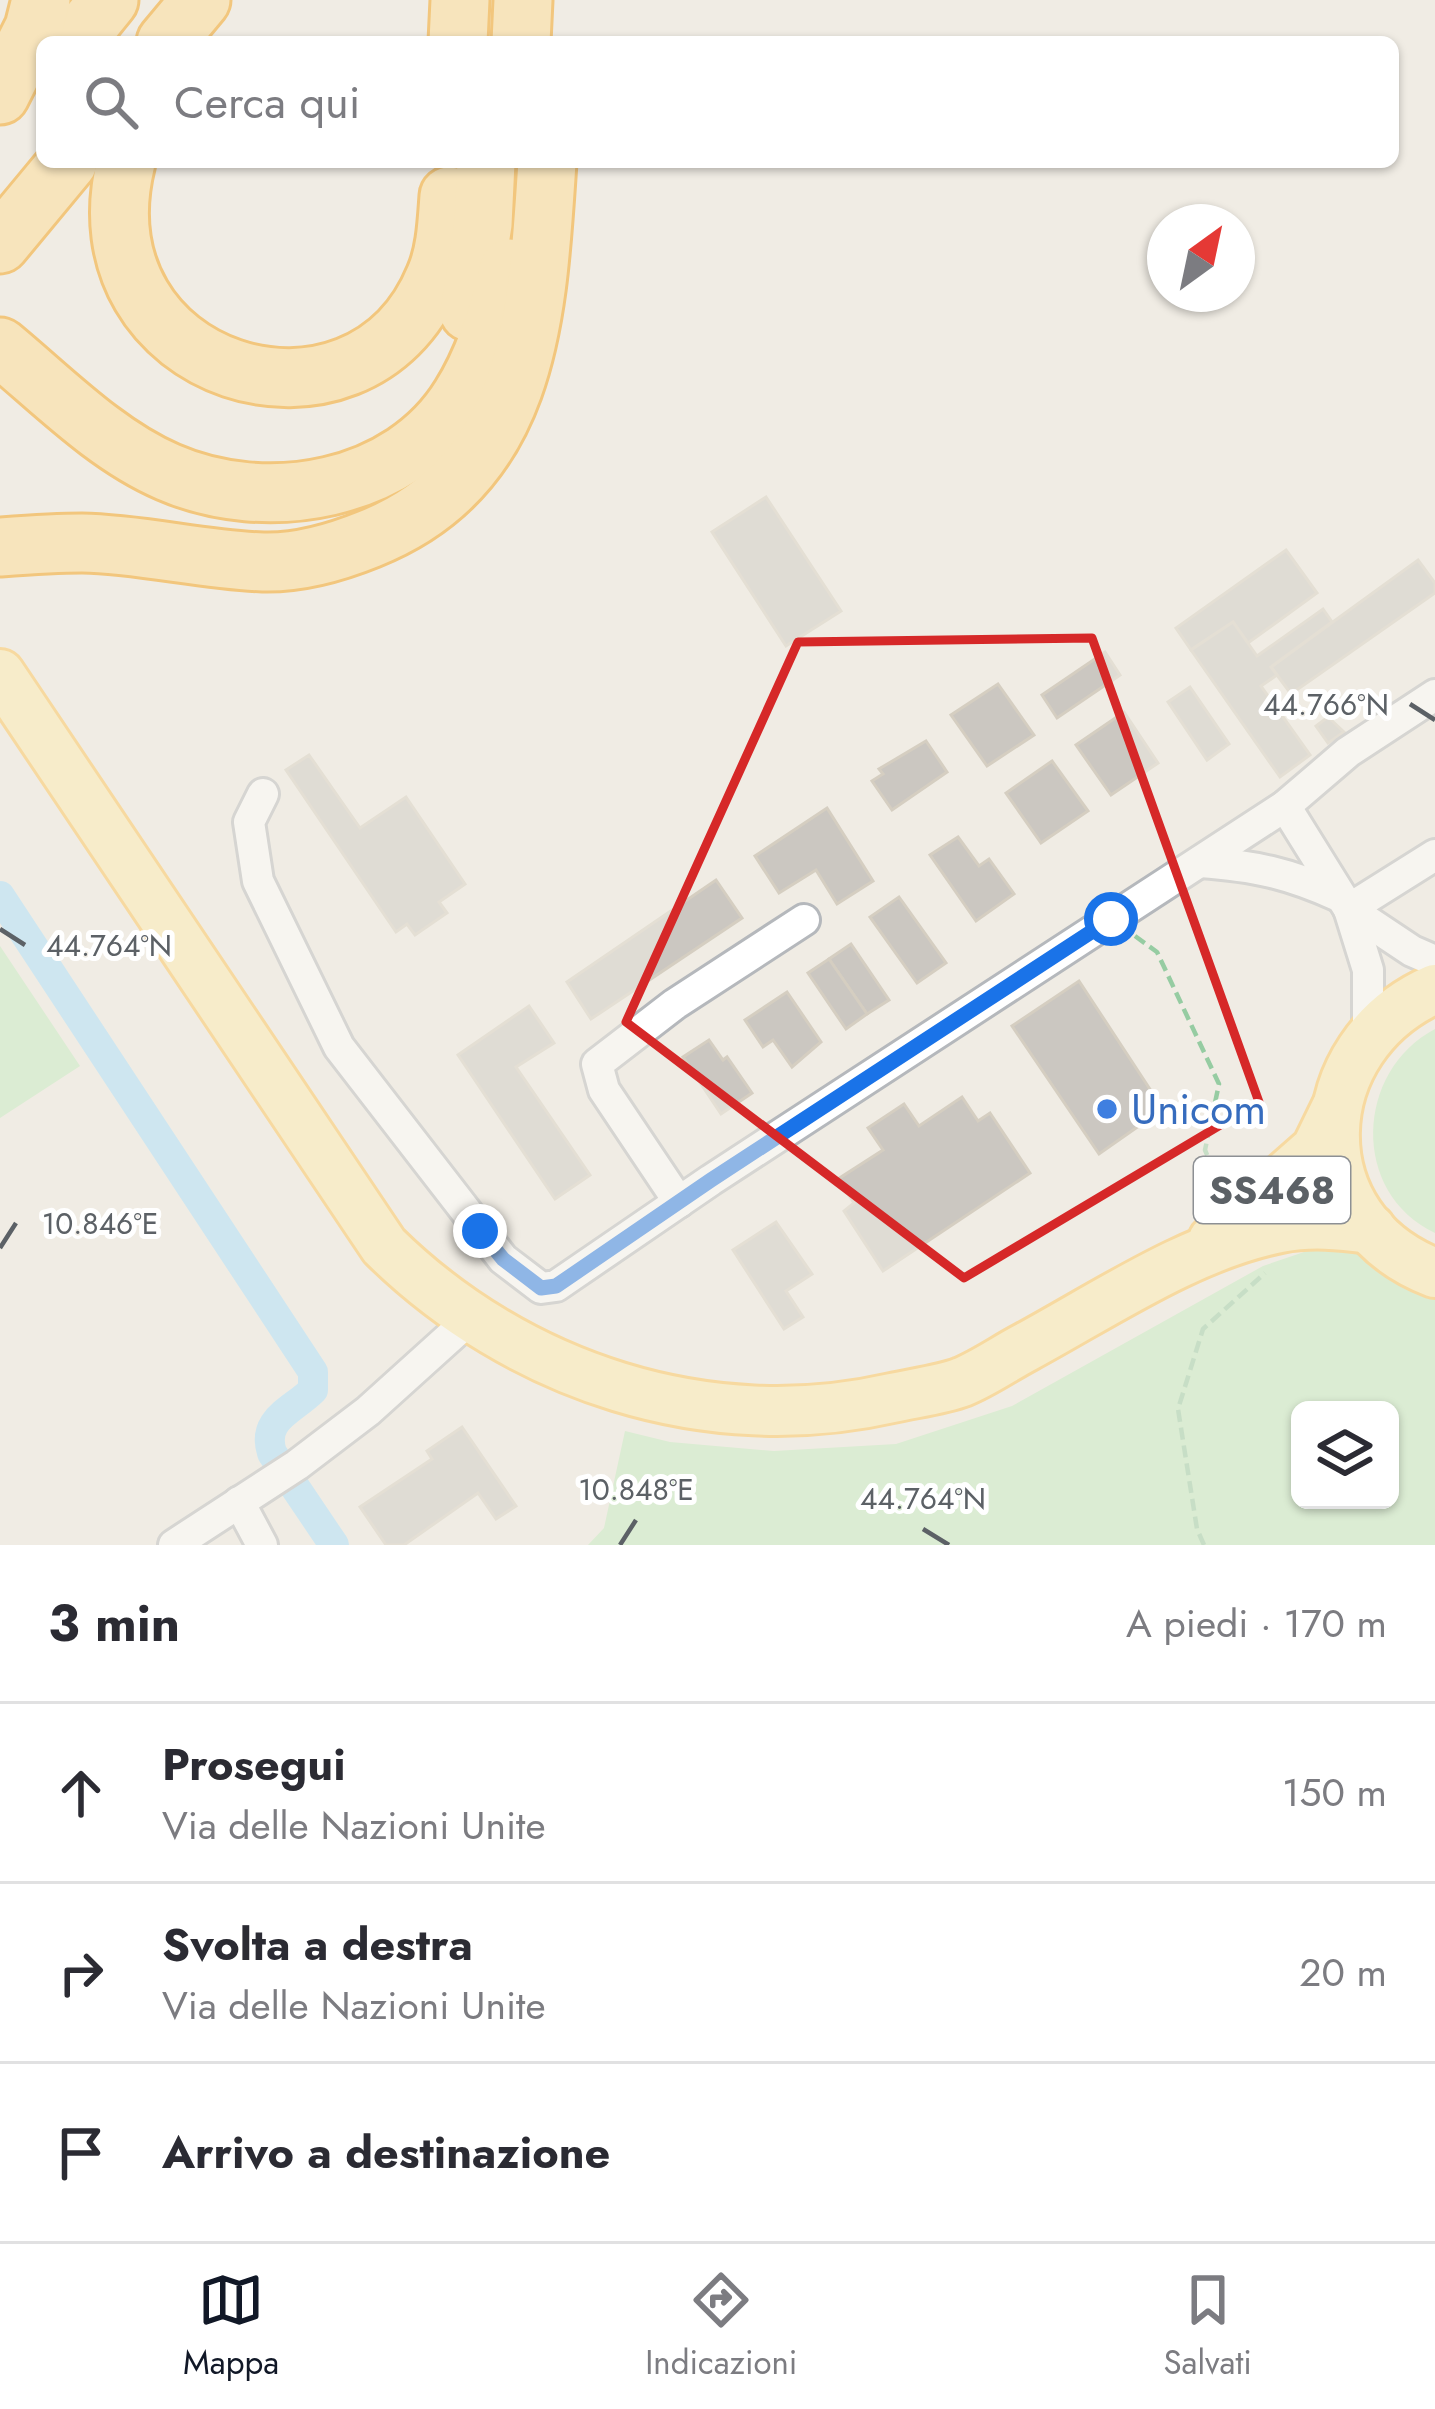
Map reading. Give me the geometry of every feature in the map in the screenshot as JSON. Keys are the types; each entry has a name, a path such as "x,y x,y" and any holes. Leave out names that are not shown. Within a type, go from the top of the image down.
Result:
{"highway":[{"path":"0,94 34,28 41,0"},
{"path":"80,36 110,0"},
{"path":"171,36 201,0"},
{"path":"210,36 238,0"},
{"path":"458,36 460,0"},
{"path":"491,36 493,0"},
{"path":"520,36 523,0"},
{"path":"555,36 557,0"},
{"path":"0,134 36,89"},
{"path":"0,244 63,168"},
{"path":"124,168 118,194 118,239 137,294 195,353 273,378 346,367 372,355 398,332 435,277 446,236 452,168"},
{"path":"11,337 156,433 195,451 223,460 286,466 351,451 414,409 457,349 474,298 485,168"},
{"path":"11,337 100,430 168,472 229,492 301,493 366,475 414,447 460,398 489,338 508,270 514,168"},
{"path":"0,547 84,543 267,563 358,544 393,530 429,506 487,445 520,376 539,290 547,168"}],"main road":[{"name":"SS468","path":"0,674 384,1246 471,1318 522,1348 583,1377 653,1398 721,1408 846,1408 961,1382 1190,1258 1238,1220 1316,1149 1353,1058 1368,1036 1388,1016 1435,989"},
{"name":"SS468","path":"1336,1107 1340,1172 1352,1202 1371,1229 1407,1260 1435,1273"},
{"name":"SS468","path":"1190,1258 1280,1228 1324,1224 1371,1229"}],"street":[{"path":"263,794 249,822 258,881 339,1047 503,1259 541,1288 556,1286 1285,806 1348,752 1435,695"},
{"path":"1285,806 1344,902 1368,970 1368,1036"},
{"path":"1344,902 1435,855"},
{"path":"1200,862 1291,874 1435,961"},
{"path":"679,1202 604,1090 597,1064 675,1004 804,920"},
{"path":"175,1545 368,1412 471,1318"},
{"path":"239,1502 262,1545"}],"path":[{"path":"1111,919 1157,952 1219,1084 1204,1150 1238,1220"},
{"path":"1204,1545 1197,1528 1178,1408 1203,1329 1266,1276 1263,1266"}],"highlighted area":[{"path":"1092,638 1259,1102 964,1278 626,1022 798,642"}],"green space":[{"path":"0,946 80,1066 0,1118"},
{"path":"1435,1029 1435,1233 1407,1214 1388,1190 1377,1162 1373,1132 1377,1101 1389,1073 1409,1048"},
{"path":"1313,1249 1354,1252 1396,1281 1435,1294 1435,1545 588,1545 604,1528 625,1431 670,1442 774,1451 896,1444 1012,1406 1263,1266"}],"building":[{"path":"766,497 841,611 786,646 712,532"},
{"path":"1286,550 1317,593 1248,643 1233,622 1191,650 1176,628"},
{"path":"1418,560 1435,583 1435,593 1291,694 1271,667"},
{"path":"1323,609 1332,622 1271,667 1277,675 1261,686 1310,755 1280,777 1191,650 1233,622 1257,656"},
{"path":"1105,652 1120,675 1057,718 1042,695"},
{"path":"998,684 1034,735 987,766 951,715"},
{"path":"1190,687 1229,744 1207,760 1168,702"},
{"path":"1124,712 1158,763 1111,795 1076,745"},
{"path":"1328,717 1344,732 1328,743 1316,726"},
{"path":"926,741 947,772 892,810 872,781 883,774 879,769"},
{"path":"309,755 360,828 406,797 465,884 439,902 447,913 415,935 407,924 396,932 286,770"},
{"path":"1052,761 1088,811 1041,843 1006,793"},
{"path":"827,808 873,881 837,904 816,870 779,893 755,856"},
{"path":"958,837 979,866 989,859 1014,894 976,921 930,855"},
{"path":"716,880 742,918 591,1019 567,982"},
{"path":"899,897 946,963 917,983 870,917"},
{"path":"851,944 889,1000 867,1014 829,959"},
{"path":"829,959 867,1014 846,1029 808,973"},
{"path":"1079,981 1163,1109 1099,1154 1012,1026"},
{"path":"787,992 821,1042 792,1067 773,1040 763,1047 745,1020"},
{"path":"529,1006 554,1043 516,1067 590,1175 555,1199 458,1055"},
{"path":"709,1040 752,1093 721,1114 683,1057"},
{"path":"962,1097 978,1121 990,1113 1030,1173 883,1271 844,1211 854,1203 838,1179 883,1150 868,1128 904,1104 919,1126"},
{"path":"776,1222 812,1274 786,1291 803,1317 784,1329 733,1250"},
{"path":"462,1427 516,1506 496,1519 478,1493 404,1545 386,1545 360,1507 432,1459 427,1451"}],"waterway":[{"path":"0,896 313,1372 313,1390 280,1417 270,1441 272,1453 334,1545"}],"place":[{"name":"Unicom","path":"1107,1109"}],"route":[{"path":"480,1231 503,1259 541,1288 556,1286 1111,919"}]}
